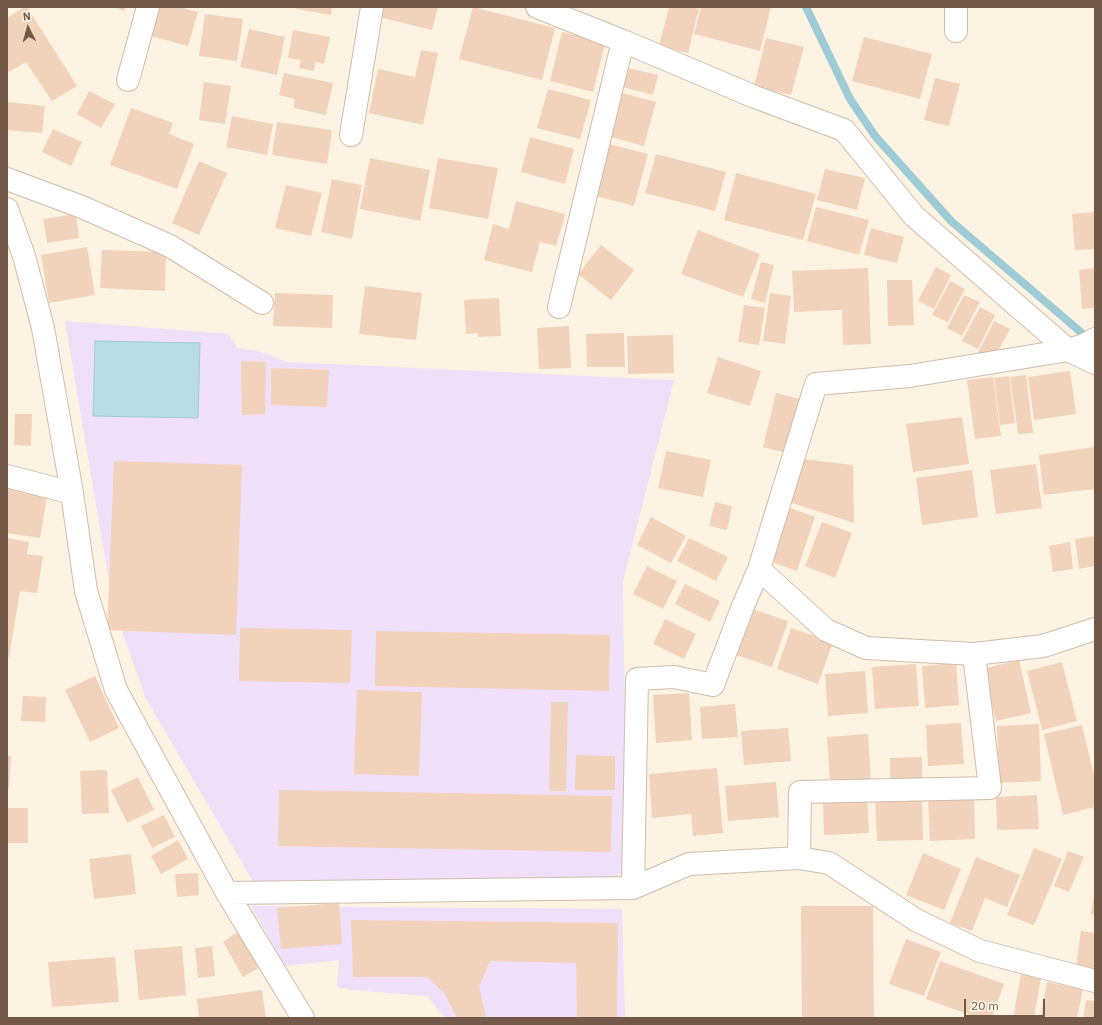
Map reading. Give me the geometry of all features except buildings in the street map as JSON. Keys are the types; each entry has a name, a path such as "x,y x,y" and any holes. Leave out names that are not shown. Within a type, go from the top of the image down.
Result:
{"street":[{"path":"128,80 148,7"},
{"path":"351,135 372,7"},
{"path":"537,7 623,40 755,97 844,130 914,216 1085,349"},
{"path":"956,7 956,31"},
{"path":"559,307 623,40"},
{"path":"7,179 82,207 170,246 262,303"},
{"path":"7,209 24,256 43,328 72,493 86,591 116,690 226,893 303,1018"},
{"path":"633,888 637,679 674,677 713,685 743,606 759,569 816,384 910,376 1085,349"},
{"path":"7,476 72,493"},
{"path":"759,569 826,630 866,648 974,654 1043,646 1095,629"},
{"path":"799,858 800,792 990,788 974,654"},
{"path":"226,893 633,888 689,864 799,858 829,863 916,920 980,951 1095,981"}],"shaded area":[{"path":"65,321 229,334 237,348 258,351 287,362 674,380 623,582 627,868 608,884 255,885 145,697 113,605"},
{"path":"251,906 622,909 625,1018 445,1018 427,996 353,990 337,987 339,960 285,966"}],"water":[{"path":"95,341 200,343 198,418 93,416"}],"waterway":[{"path":"806,7 850,99 875,136 951,221 1090,340"}]}
